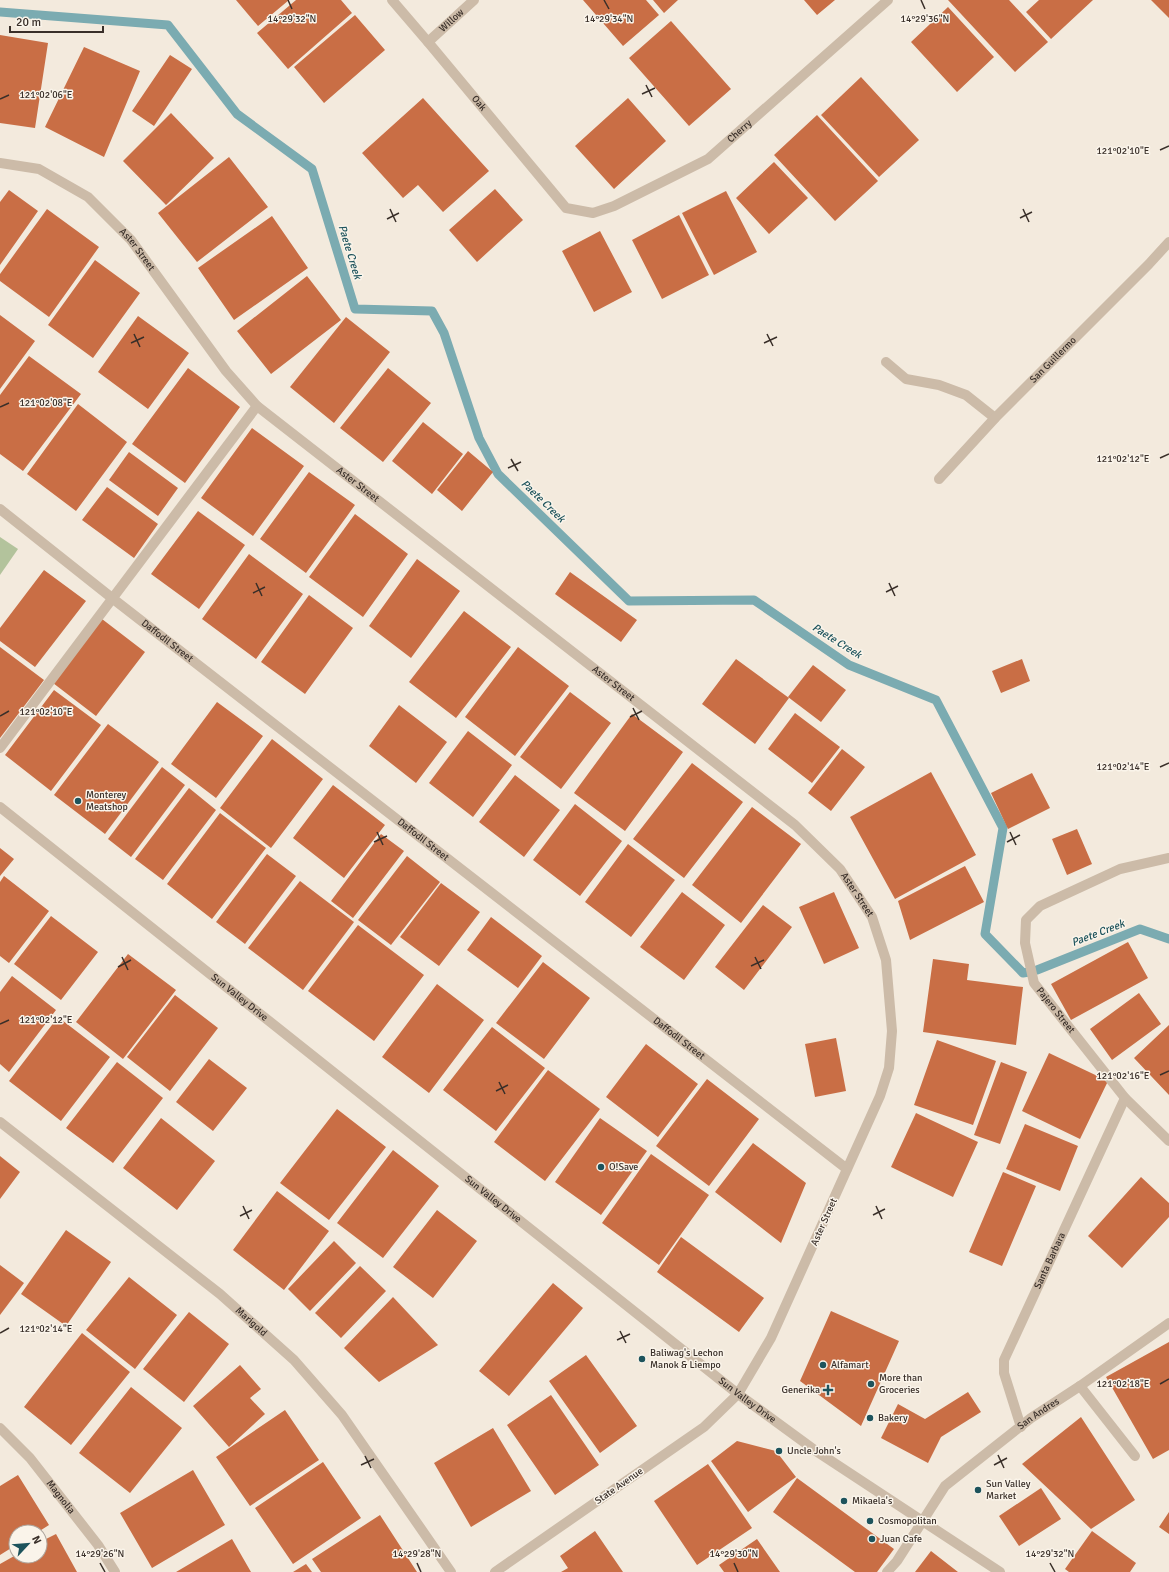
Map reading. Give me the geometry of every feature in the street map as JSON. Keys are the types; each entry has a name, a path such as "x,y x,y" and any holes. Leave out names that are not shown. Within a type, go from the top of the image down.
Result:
{"street":[{"name":"Oak","path":"392,0 566,208"},
{"name":"Willow","path":"428,42 474,0"},
{"name":"Cherry","path":"566,208 593,213 614,206 708,159 888,0"},
{"name":"Aster Street","path":"0,163 39,169 88,198 131,240 226,371 257,406 795,825 840,869 872,917 886,960 892,1031 889,1068 880,1096 772,1338 738,1394"},
{"name":"San Guillermo","path":"939,480 995,418 1149,264 1169,242"},
{"path":"886,362 906,379 939,386 966,395 995,418"},
{"path":"0,748 257,406"},
{"name":"Daffodil Street","path":"0,509 112,598 847,1169"},
{"name":"Sun Valley Drive","path":"0,807 738,1394 816,1450 1000,1572"},
{"name":"Pajero Street","path":"1169,858 1120,869 1040,906 1026,920 1025,943 1034,983 1125,1098 1169,1141"},
{"name":"Santa Barbara","path":"1021,1427 1004,1373 1004,1360 1125,1098"},
{"name":"Marigold","path":"0,1122 220,1294 294,1360 342,1415 451,1572"},
{"name":"San Andres","path":"886,1572 897,1561 945,1486 1031,1418 1080,1386 1169,1323"},
{"path":"1080,1386 1135,1456"},
{"name":"State Avenue","path":"495,1572 704,1427 738,1394"},
{"name":"Magnolia","path":"0,1428 30,1458 98,1545 115,1572"}],"green space":[{"path":"0,537 18,549 0,575"}],"building":[{"path":"236,0 289,0 258,26"},
{"path":"296,0 341,0 352,13 288,69 257,33"},
{"path":"583,0 646,0 659,15 623,46"},
{"path":"653,0 678,0 664,13"},
{"path":"804,0 835,0 817,15"},
{"path":"948,0 1009,0 1048,42 1015,72"},
{"path":"1039,0 1093,0 1051,39 1026,12"},
{"path":"1151,0 1169,0 1169,18"},
{"path":"948,7 994,57 957,92 911,42"},
{"path":"355,15 385,50 324,103 294,67"},
{"path":"671,21 731,89 689,126 629,58"},
{"path":"0,35 48,43 35,128 0,123"},
{"path":"84,47 140,71 104,157 45,127"},
{"path":"170,55 192,69 154,126 132,111"},
{"path":"861,77 919,140 879,177 821,115"},
{"path":"423,98 489,171 443,212 418,185 403,198 362,153"},
{"path":"628,98 666,141 614,189 575,146"},
{"path":"171,113 214,158 166,205 123,161"},
{"path":"817,115 878,181 835,221 774,155"},
{"path":"229,157 268,207 197,262 158,213"},
{"path":"774,162 808,198 769,234 736,198"},
{"path":"495,189 523,220 477,262 449,230"},
{"path":"9,190 38,211 0,265 0,202"},
{"path":"726,191 757,252 714,275 682,213"},
{"path":"47,209 99,247 49,317 0,281 0,274"},
{"path":"679,215 709,275 662,299 632,240"},
{"path":"272,216 308,268 234,320 198,268"},
{"path":"600,231 632,292 594,312 562,251"},
{"path":"95,260 140,293 93,358 48,325"},
{"path":"307,276 341,320 271,374 237,331"},
{"path":"0,315 35,341 0,389"},
{"path":"138,316 189,353 148,409 98,372"},
{"path":"346,317 390,352 334,423 290,387"},
{"path":"29,356 81,394 23,471 0,454 0,395"},
{"path":"188,368 240,407 185,483 132,444"},
{"path":"388,368 431,403 383,462 340,428"},
{"path":"78,404 127,442 76,511 27,474"},
{"path":"423,422 463,454 432,494 392,461"},
{"path":"252,428 304,466 253,536 201,498"},
{"path":"468,451 493,472 462,511 437,490"},
{"path":"129,452 178,488 158,516 109,480"},
{"path":"309,472 355,505 306,573 260,539"},
{"path":"107,487 158,524 134,558 82,520"},
{"path":"198,511 245,545 199,609 151,574"},
{"path":"355,514 408,554 363,617 309,577"},
{"path":"249,554 303,594 256,659 202,619"},
{"path":"417,559 460,591 411,658 369,626"},
{"path":"44,570 86,601 35,667 0,641 0,628"},
{"path":"570,572 637,620 621,642 555,594"},
{"path":"309,595 353,628 305,694 261,662"},
{"path":"464,611 511,647 456,718 409,682"},
{"path":"102,619 145,652 96,716 53,683"},
{"path":"0,647 44,680 0,738"},
{"path":"518,647 569,686 515,756 465,717"},
{"path":"736,659 789,698 755,744 702,704"},
{"path":"1022,659 1030,681 1001,693 992,671"},
{"path":"813,665 846,690 821,722 788,697"},
{"path":"54,690 101,725 51,791 5,755"},
{"path":"570,692 611,723 561,789 520,757"},
{"path":"217,702 263,736 216,798 171,764"},
{"path":"399,705 447,742 416,783 369,746"},
{"path":"795,713 840,747 812,783 768,749"},
{"path":"632,714 683,752 625,831 574,793"},
{"path":"108,724 159,762 105,834 54,795"},
{"path":"468,731 512,765 473,817 429,783"},
{"path":"272,739 323,779 271,848 220,808"},
{"path":"842,749 865,767 831,811 808,793"},
{"path":"692,763 743,802 684,878 633,839"},
{"path":"162,767 185,785 131,857 108,839"},
{"path":"931,772 976,855 895,899 850,817"},
{"path":"1032,773 1050,808 1008,829 991,793"},
{"path":"515,775 560,810 524,857 479,822"},
{"path":"333,785 385,825 344,878 293,838"},
{"path":"189,788 216,810 163,880 135,859"},
{"path":"575,804 622,841 580,896 533,860"},
{"path":"752,807 801,844 741,923 692,885"},
{"path":"220,813 266,848 212,919 167,884"},
{"path":"1077,829 1092,864 1067,875 1052,839"},
{"path":"381,834 404,851 353,918 331,901"},
{"path":"628,844 675,880 631,937 585,902"},
{"path":"0,848 14,859 0,876"},
{"path":"267,854 296,876 245,944 216,922"},
{"path":"407,856 440,882 391,945 358,920"},
{"path":"965,866 984,902 910,940 898,901"},
{"path":"4,876 49,911 9,963 0,956 0,882"},
{"path":"300,881 354,922 303,990 248,948"},
{"path":"441,883 480,912 439,966 400,937"},
{"path":"682,892 725,925 684,980 640,947"},
{"path":"834,892 859,948 824,964 799,907"},
{"path":"763,905 792,927 744,990 715,967"},
{"path":"51,916 98,952 61,1000 14,964"},
{"path":"491,917 542,956 518,988 467,950"},
{"path":"358,925 424,975 374,1041 308,991"},
{"path":"1128,942 1148,978 1071,1020 1051,984"},
{"path":"128,954 176,990 123,1059 76,1022"},
{"path":"933,959 969,964 967,980 1023,987 1016,1045 923,1032"},
{"path":"543,962 590,998 544,1059 496,1023"},
{"path":"12,976 56,1010 9,1072 0,1064 0,992"},
{"path":"437,984 484,1020 429,1093 382,1057"},
{"path":"1139,993 1161,1024 1112,1060 1090,1029"},
{"path":"175,995 218,1028 170,1091 127,1057"},
{"path":"58,1017 110,1057 61,1121 9,1081"},
{"path":"1169,1025 1169,1095 1134,1058"},
{"path":"492,1027 545,1068 496,1131 443,1090"},
{"path":"836,1038 846,1091 815,1097 805,1044"},
{"path":"937,1040 996,1061 973,1125 914,1105"},
{"path":"646,1044 698,1084 658,1137 606,1097"},
{"path":"1049,1053 1108,1081 1080,1139 1022,1111"},
{"path":"209,1059 247,1088 213,1131 176,1102"},
{"path":"117,1062 163,1098 113,1163 66,1128"},
{"path":"1001,1062 1027,1072 1000,1144 974,1135"},
{"path":"548,1070 600,1109 545,1181 494,1142"},
{"path":"707,1079 759,1119 709,1186 656,1146"},
{"path":"337,1109 386,1147 329,1220 280,1183"},
{"path":"916,1113 978,1142 953,1197 891,1167"},
{"path":"161,1118 215,1161 177,1210 123,1168"},
{"name":"O!Save","path":"600,1118 647,1151 601,1215 555,1182"},
{"path":"1025,1124 1078,1146 1060,1191 1006,1169"},
{"path":"753,1143 806,1183 781,1243 715,1192"},
{"path":"393,1150 439,1186 383,1258 337,1223"},
{"path":"651,1154 709,1195 659,1265 602,1223"},
{"path":"0,1156 20,1172 0,1199"},
{"path":"1003,1172 1036,1186 1002,1266 969,1252"},
{"path":"1141,1177 1169,1203 1169,1217 1122,1268 1088,1236"},
{"path":"277,1191 329,1231 284,1290 233,1250"},
{"path":"437,1210 477,1241 433,1298 393,1267"},
{"path":"66,1230 111,1262 66,1326 21,1294"},
{"path":"681,1237 764,1298 739,1332 657,1272"},
{"path":"334,1241 356,1263 310,1311 288,1289"},
{"path":"0,1265 24,1283 0,1315"},
{"path":"360,1266 386,1291 341,1338 315,1313"},
{"path":"129,1277 177,1315 135,1369 86,1330"},
{"path":"553,1283 583,1308 509,1396 479,1371"},
{"path":"393,1297 438,1345 379,1382 344,1348"},
{"path":"831,1311 899,1341 861,1426 800,1381"},
{"path":"189,1312 229,1344 184,1402 143,1369"},
{"path":"82,1333 130,1372 71,1445 24,1407"},
{"path":"1169,1342 1169,1450 1153,1459 1106,1377"},
{"path":"586,1355 637,1426 600,1453 549,1381"},
{"path":"240,1365 261,1389 250,1398 265,1414 229,1447 193,1406"},
{"path":"131,1387 182,1428 130,1493 79,1453"},
{"path":"968,1392 981,1412 941,1437 928,1463 881,1438 898,1404 925,1419"},
{"path":"551,1395 599,1465 555,1495 507,1425"},
{"path":"285,1410 319,1460 250,1506 216,1457"},
{"path":"1081,1417 1135,1500 1091,1529 1022,1464"},
{"path":"493,1428 531,1491 471,1527 434,1463"},
{"path":"737,1441 776,1451 796,1477 748,1512 711,1461"},
{"path":"323,1462 361,1518 293,1564 255,1508"},
{"path":"708,1464 752,1528 697,1565 654,1501"},
{"path":"193,1470 225,1525 152,1568 120,1513"},
{"path":"18,1475 49,1525 8,1524 8,1550 0,1555 0,1486"},
{"path":"797,1478 894,1549 877,1572 855,1572 773,1512"},
{"path":"1041,1488 1061,1519 1019,1546 999,1516"},
{"path":"1169,1512 1169,1534 1159,1527"},
{"path":"380,1515 417,1572 321,1572 312,1559"},
{"path":"595,1531 623,1572 561,1572 568,1568 560,1556"},
{"path":"1092,1531 1136,1563 1130,1572 1069,1572 1065,1569"},
{"path":"56,1534 77,1572 0,1572 0,1564 8,1560 8,1564 48,1564 48,1538"},
{"path":"232,1539 251,1572 176,1572"},
{"path":"757,1539 780,1572 724,1572 719,1565"},
{"path":"931,1551 958,1572 915,1572"},
{"path":"306,1564 312,1572 293,1572"}],"waterway":[{"name":"Paete Creek","path":"0,12 168,25 237,114 312,169 355,309 432,311 444,333 479,438 498,474 629,601 754,600 849,665 936,700 1003,828 985,934 1023,973 1029,972"},
{"name":"Paete Creek","path":"1037,970 1140,929 1169,939"}],"place":[{"name":"Monterey Meatshop","path":"78,801"},
{"name":"O!Save","path":"601,1167"},
{"name":"Baliwag's Lechon Manok & Liempo","path":"642,1359"},
{"name":"Alfamart","path":"823,1365"},
{"name":"More than Groceries","path":"871,1384"},
{"name":"Generika","path":"828,1390"},
{"name":"Bakery","path":"870,1418"},
{"name":"Uncle John's","path":"779,1451"},
{"name":"Sun Valley Market","path":"978,1490"},
{"name":"Mikaela's","path":"844,1501"},
{"name":"Cosmopolitan","path":"870,1521"},
{"name":"Juan Cafe","path":"872,1539"}]}
